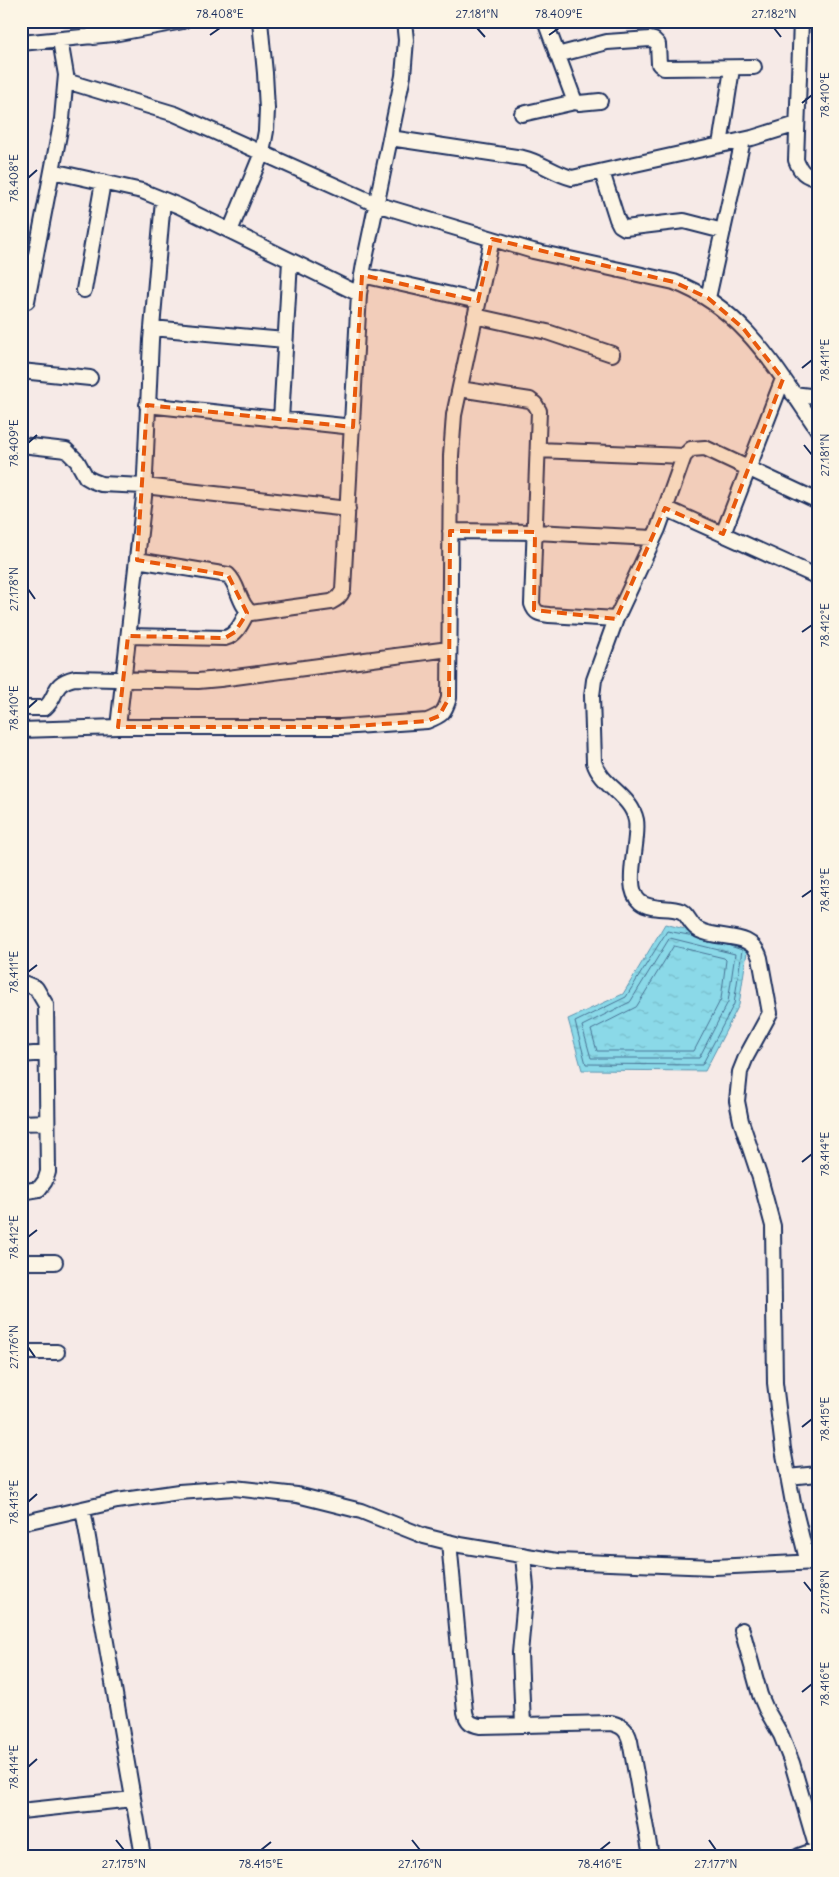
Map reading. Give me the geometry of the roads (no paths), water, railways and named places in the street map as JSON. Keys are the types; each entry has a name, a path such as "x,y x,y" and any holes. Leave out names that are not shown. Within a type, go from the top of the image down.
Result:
{"street":[{"path":"94,36 95,21"},
{"path":"21,43 94,36 183,21"},
{"path":"230,231 262,153 267,109 260,21"},
{"path":"137,560 228,575 233,580 245,608 255,614 331,602 337,600 343,590 359,294 403,76 406,40 404,21"},
{"path":"545,21 575,102"},
{"path":"801,21 796,160 799,170 805,175 818,178"},
{"path":"557,55 607,42 650,39 658,44 659,64 664,68 754,67"},
{"path":"27,301 62,119 66,81 60,40"},
{"path":"720,145 732,68"},
{"path":"66,81 175,114 376,204 533,251 674,282 692,289 708,298 759,344 818,430"},
{"path":"522,114 575,102 600,101"},
{"path":"390,138 523,158 542,164 559,174 572,178 743,140 797,124"},
{"path":"708,298 743,140"},
{"path":"52,171 142,191 230,231 359,294"},
{"path":"602,172 617,219 620,225 625,228 684,221 723,231"},
{"path":"84,290 103,182"},
{"path":"118,727 144,486 152,328 163,200"},
{"path":"21,730 118,727 340,727 427,721 439,716 445,710 450,698 451,456 454,415 492,239"},
{"path":"281,420 290,261"},
{"path":"362,275 478,301"},
{"path":"475,316 547,332 612,354"},
{"path":"152,328 286,340"},
{"path":"21,371 90,378"},
{"path":"723,534 783,379"},
{"path":"460,389 530,400 539,411 532,604 534,610 539,614 616,619"},
{"path":"793,394 818,397"},
{"path":"147,405 352,427"},
{"path":"21,445 66,450 77,460 86,477 93,481 108,484 144,486 348,508"},
{"path":"21,1523 116,1501 179,1492 234,1488 297,1494 361,1511 424,1536 557,1561 704,1566 815,1563 788,1477 783,1449 775,1383 773,1226 760,1178 741,1121 737,1101 740,1072 770,1013 758,950 750,942 697,930 682,912 645,905 635,896 632,881 636,820 624,799 596,770 594,762 592,696 594,680 616,619 653,538 684,456 691,449 705,448 818,501"},
{"path":"538,450 684,456"},
{"path":"665,508 818,577"},
{"path":"450,531 535,532 653,538"},
{"path":"128,636 231,637 248,611"},
{"path":"21,708 46,708 56,687 75,678 198,681 449,649"},
{"path":"21,982 36,988 46,1005 48,1172 40,1189 21,1192"},
{"path":"21,1055 47,1054"},
{"path":"21,1123 47,1122"},
{"path":"21,1262 55,1262"},
{"path":"21,1352 57,1352"},
{"path":"788,1477 818,1474"},
{"path":"83,1509 143,1856"},
{"path":"449,1542 467,1719 472,1724 480,1726 610,1723 623,1727 630,1741 651,1856"},
{"path":"523,1555 526,1588 520,1653 523,1725"},
{"path":"742,1630 760,1695 781,1735 792,1763 817,1849 798,1856"},
{"path":"21,1811 133,1800"}],"water":[{"path":"665,924 748,945 739,1005 705,1071 582,1070 568,1019 623,994"}]}
